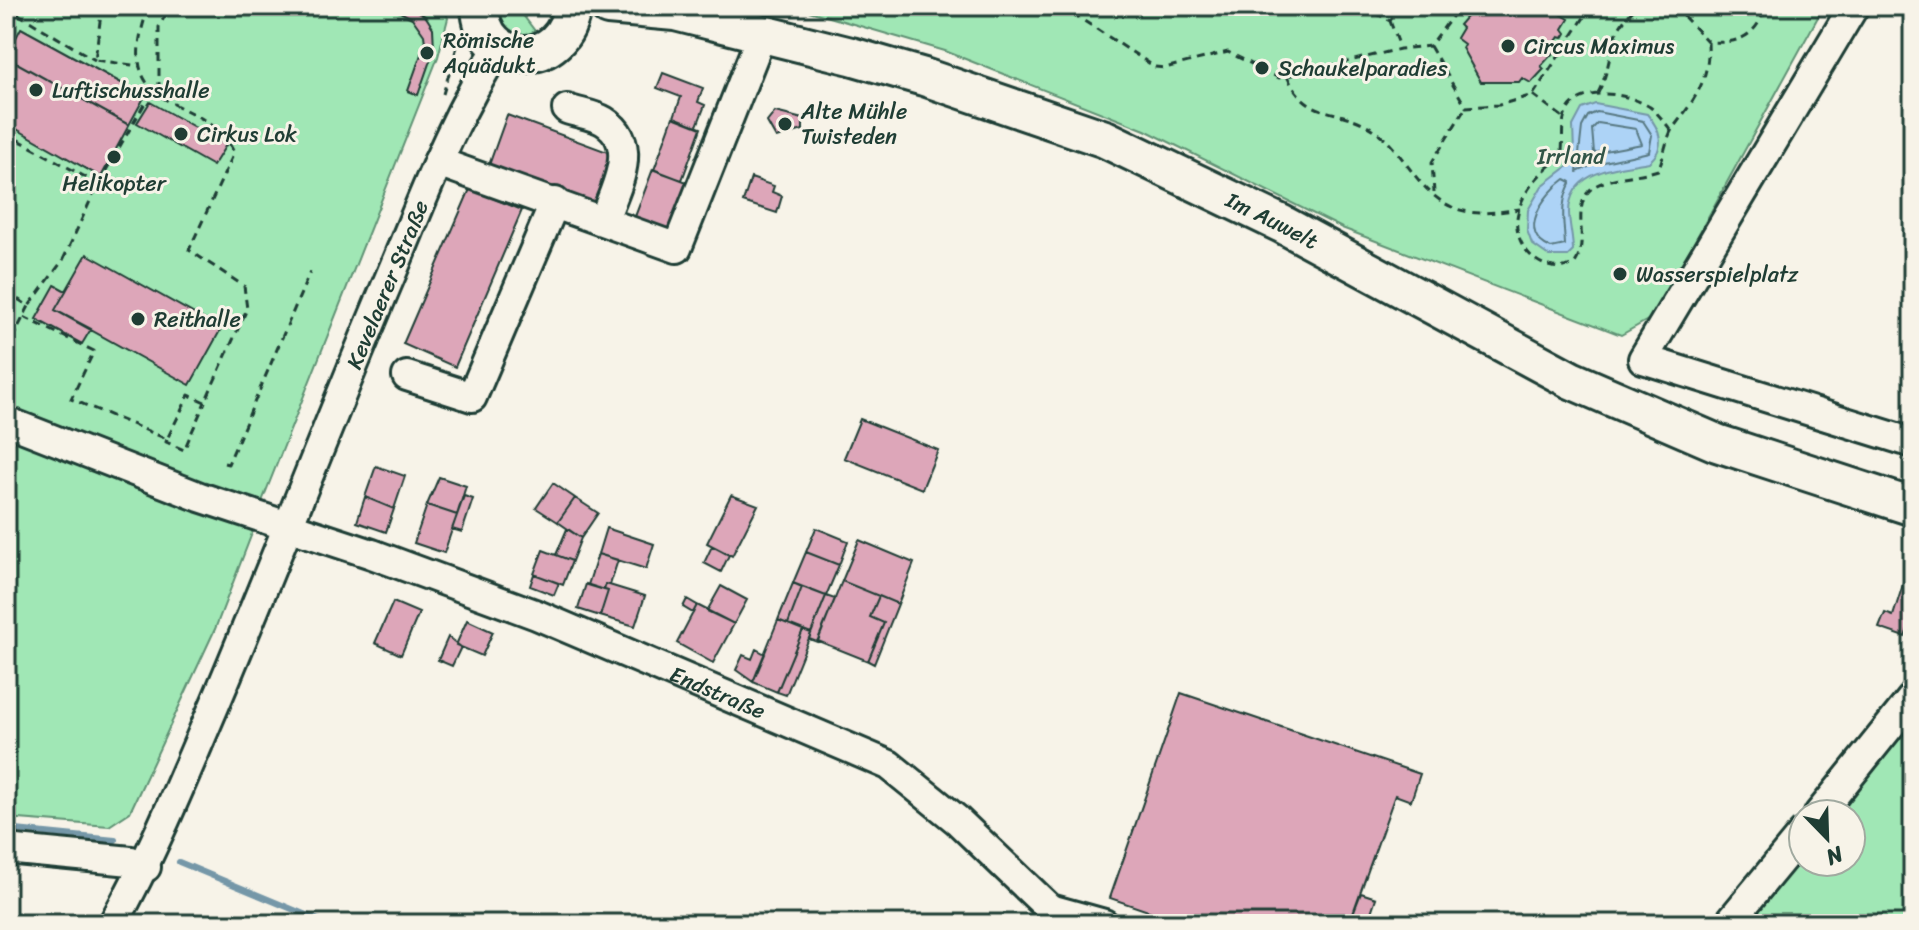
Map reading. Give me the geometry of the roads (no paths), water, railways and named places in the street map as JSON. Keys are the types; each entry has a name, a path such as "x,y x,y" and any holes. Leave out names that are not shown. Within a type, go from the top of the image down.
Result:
{"main road":[{"path":"480,6 485,31 499,47 526,54 554,45 565,34 572,6"},
{"name":"Im Auwelt","path":"608,6 675,12 924,77 1105,139 1282,224 1571,380 1717,443 1913,507"}],"street":[{"path":"1854,6 1643,359 1913,443"},
{"path":"438,162 604,219 677,248 762,34"},
{"name":"Kevelaerer Straße","path":"113,924 146,867 290,528 353,365 438,162 473,87 499,47"},
{"path":"567,109 604,121 619,138 626,158 604,219"},
{"path":"407,376 472,397 555,202"},
{"path":"6,421 129,471 290,528"},
{"name":"Endstraße","path":"290,528 372,554 537,615 889,765 957,820 1044,917 1104,924"},
{"path":"1832,798 1913,697"},
{"path":"6,849 131,861 146,867"},
{"path":"1728,924 1787,852"}],"water":[{"path":"1595,104 1647,114 1658,132 1660,144 1649,162 1598,173 1578,187 1571,198 1569,212 1573,251 1568,256 1549,256 1532,244 1527,230 1528,210 1542,186 1568,166 1574,152 1573,126 1582,109"}],"waterway":[{"path":"6,829 115,840"},
{"path":"179,862 328,924"}],"place":[{"name":"Circus Maximus","path":"1508,46"},
{"name":"Römische Aquädukt","path":"427,53"},
{"name":"Schaukelparadies","path":"1262,68"},
{"name":"Luftischusshalle","path":"36,90"},
{"name":"Alte Mühle Twisteden","path":"785,124"},
{"name":"Cirkus Lok","path":"181,134"},
{"name":"Helikopter","path":"114,157"},
{"name":"Wasserspielplatz","path":"1620,274"},
{"name":"Reithalle","path":"138,319"}],"park label":[{"name":"Irrland","path":"1571,156"}]}
